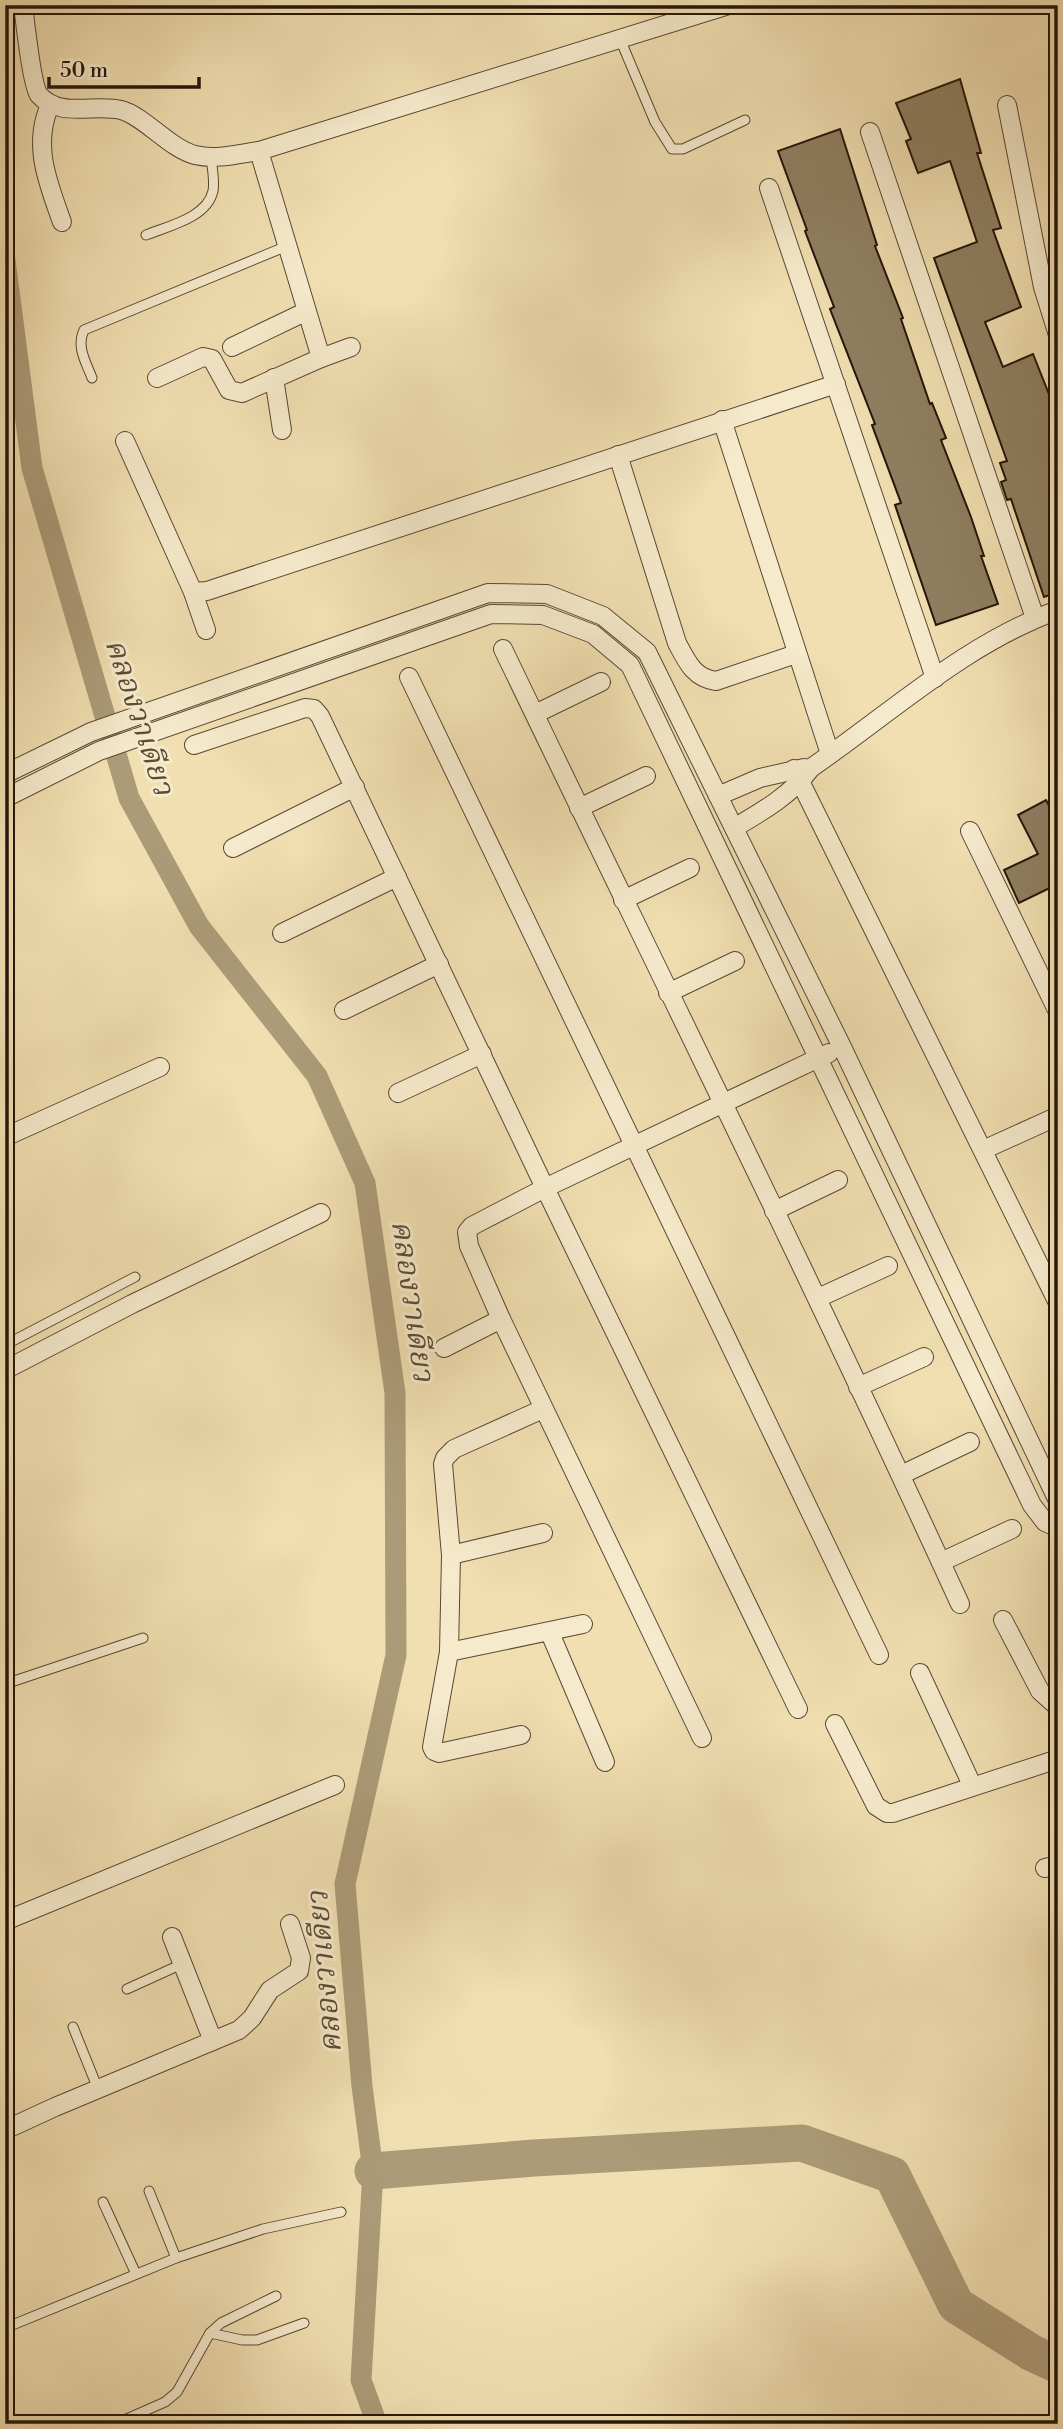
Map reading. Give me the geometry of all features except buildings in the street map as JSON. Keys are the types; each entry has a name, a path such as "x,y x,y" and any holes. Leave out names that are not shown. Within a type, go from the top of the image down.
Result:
{"street":[{"path":"23,5 37,92 50,105 74,110 104,107 125,111 192,154 211,157 259,151 729,5"},
{"path":"50,105 42,122 43,162 62,222"},
{"path":"1007,105 1043,287 1058,335"},
{"path":"870,132 1035,618"},
{"path":"259,151 321,358"},
{"path":"769,188 935,678"},
{"path":"232,347 306,312"},
{"path":"157,378 203,356 212,359 229,390 242,393 351,347"},
{"path":"274,378 282,430"},
{"path":"193,593 207,591 836,384"},
{"path":"722,420 830,754"},
{"path":"125,442 193,593 206,630"},
{"path":"618,455 677,643 687,662 699,676 704,680 716,681 796,653"},
{"path":"5,774 95,730 488,593 547,594 603,616 646,652 842,1047 1058,1501"},
{"path":"734,828 775,804 802,773 986,643 1035,618 1058,610"},
{"path":"5,798 102,750 491,614 543,615 593,634 630,665 820,1057 1032,1505 1045,1522 1058,1528"},
{"path":"336,644 343,664"},
{"path":"503,649 818,1298 960,1604"},
{"path":"409,677 879,1655"},
{"path":"535,714 601,682"},
{"path":"166,704 173,725"},
{"path":"194,745 305,708 314,709 320,716 798,1709"},
{"path":"95,730 102,750"},
{"path":"706,820 722,804 760,778 802,773"},
{"path":"802,773 1058,1303"},
{"path":"579,808 646,776"},
{"path":"233,848 355,787"},
{"path":"970,831 1058,1012"},
{"path":"623,900 690,868"},
{"path":"282,933 397,877"},
{"path":"668,993 735,961"},
{"path":"344,1010 439,964"},
{"path":"702,1738 501,1319 469,1246 467,1232 472,1226 545,1188 842,1047"},
{"path":"398,1093 482,1054"},
{"path":"5,1137 160,1067"},
{"path":"983,1150 1058,1116"},
{"path":"774,1211 838,1180"},
{"path":"5,1370 132,1304 321,1213"},
{"path":"818,1298 888,1266"},
{"path":"443,1348 501,1319"},
{"path":"858,1387 924,1356"},
{"path":"522,1735 439,1754 434,1751 432,1741 449,1653 451,1555 443,1464 454,1448 543,1409"},
{"path":"901,1475 970,1442"},
{"path":"941,1562 1012,1529"},
{"path":"451,1555 543,1533"},
{"path":"1003,1620 1040,1691 1058,1707"},
{"path":"449,1653 583,1624"},
{"path":"550,1633 605,1762"},
{"path":"920,1673 972,1785"},
{"path":"835,1724 876,1806 882,1811 893,1813 1058,1759"},
{"path":"5,1922 335,1785"},
{"path":"5,2130 239,2031 253,2018 270,1990 299,1971 301,1958 290,1924"},
{"path":"172,1937 213,2041"}],"lane":[{"path":"620,39 655,122 672,149 682,149 745,120"},
{"path":"146,235 191,216 206,205 213,191 211,157"},
{"path":"92,378 81,348 80,339 84,330 286,246"},
{"path":"5,1345 135,1277"},
{"path":"5,1684 143,1638"},
{"path":"127,1989 183,1964"},
{"path":"73,2027 98,2089"},
{"path":"149,2191 176,2258"},
{"path":"103,2202 136,2274"},
{"path":"5,2328 176,2258 263,2229 341,2212"},
{"path":"115,2424 165,2402 177,2392 210,2333 221,2323 276,2295"},
{"path":"210,2333 242,2340 257,2340 304,2323"}],"waterway":[{"name":"คลองวาเดียว","path":"5,260 32,468 129,798 199,926 317,1076 365,1183 395,1393 396,1655 345,1884 362,2086 373,2171 361,2380 377,2424"},
{"path":"373,2171 534,2158 802,2143 892,2175 956,2305 1032,2353 1058,2365"}]}
